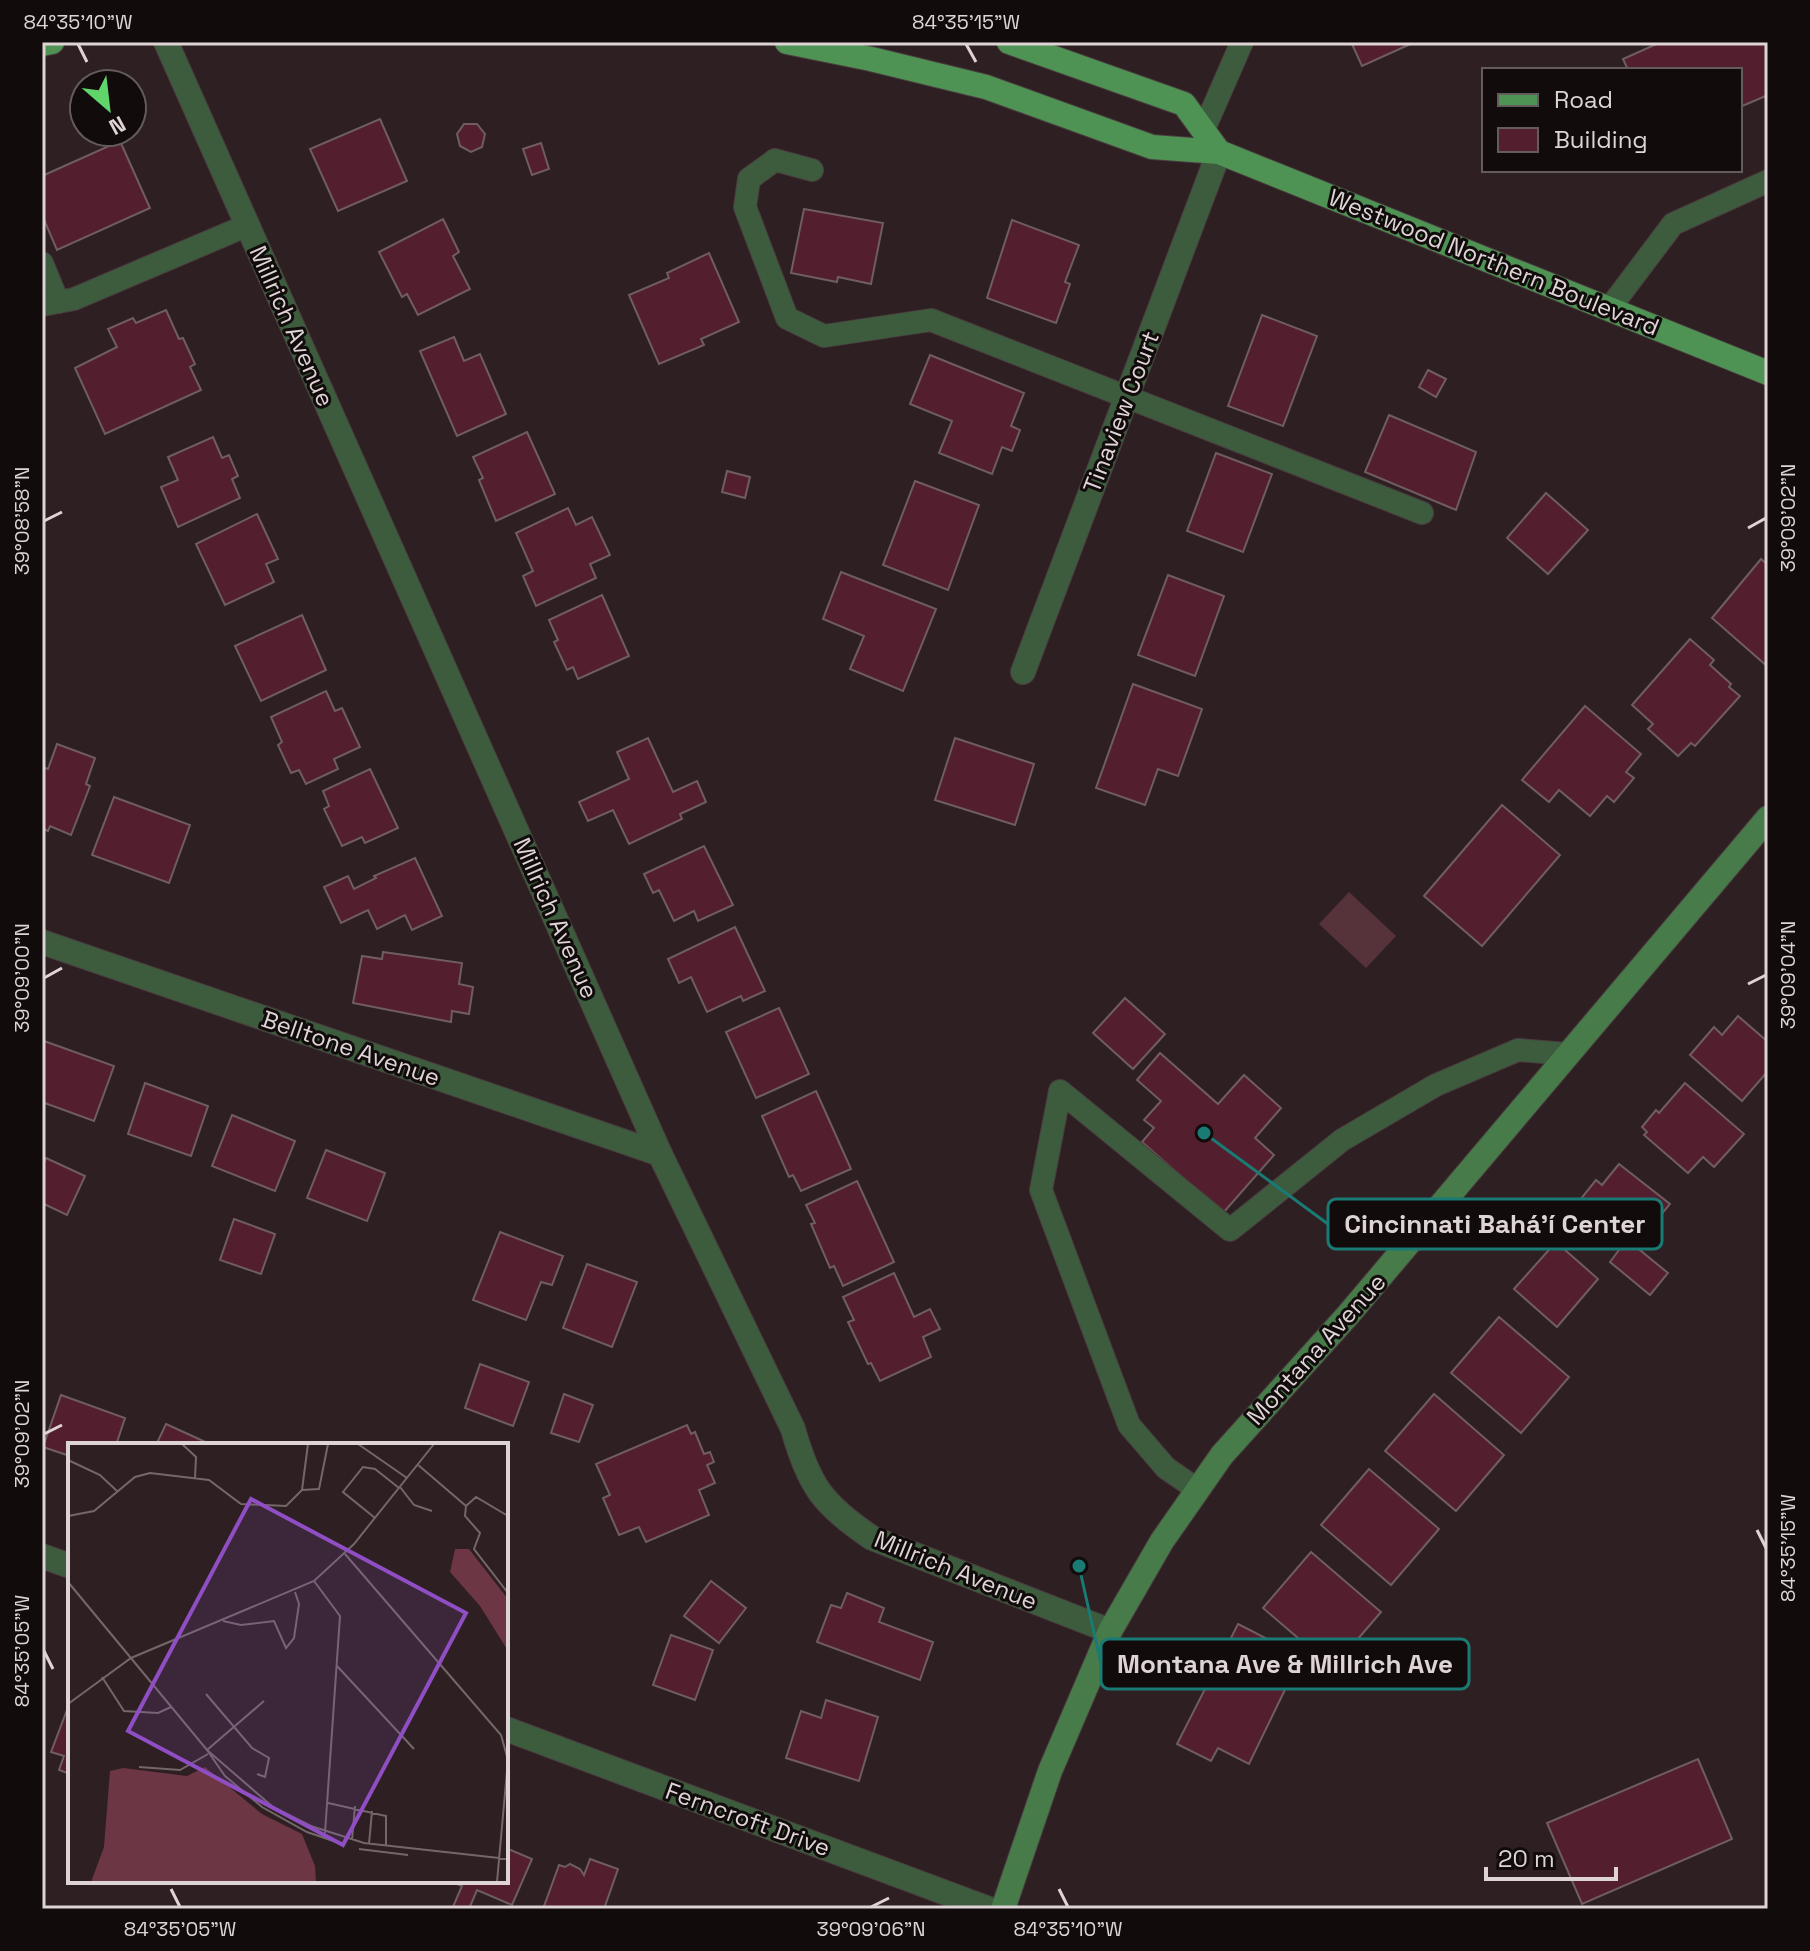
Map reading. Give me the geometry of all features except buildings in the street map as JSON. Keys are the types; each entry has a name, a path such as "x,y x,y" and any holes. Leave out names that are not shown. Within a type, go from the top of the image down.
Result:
{"main road":[{"path":"42,44 52,42"},
{"name":"Westwood Northern Boulevard","path":"787,42 986,87 1152,147 1198,140 1219,152 1768,373"},
{"path":"1009,42 1184,104 1198,140"}],"street":[{"name":"Millrich Avenue","path":"166,42 660,1154 793,1429 803,1463 820,1493 843,1519 872,1538 1110,1631"},
{"name":"Tinaview Court","path":"1023,672 1219,152"},
{"name":"Montana Avenue","path":"1003,1909 1050,1771 1110,1631 1162,1541 1222,1455 1348,1315 1768,818"},
{"name":"Belltone Avenue","path":"42,942 660,1154"},
{"path":"42,1556 68,1565"},
{"name":"Ferncroft Drive","path":"508,1730 989,1909"}],"lane":[{"path":"1198,140 1242,42"},
{"path":"812,170 775,160 749,179 745,207 787,318 824,336 931,320 1422,513"},
{"path":"1609,309 1673,224 1768,181"},
{"path":"42,263 50,303 74,299 248,225"},
{"path":"1198,1490 1166,1468 1129,1425 1041,1190 1060,1091 1230,1230 1342,1140 1436,1085 1518,1050 1568,1054"}],"shaded area":[{"path":"1349,892 1396,936 1366,968 1319,924"}],"place":[{"name":"Cincinnati Bahá'í Center","path":"1204,1133"},
{"name":"Montana Ave & Millrich Ave","path":"1079,1566"}]}
